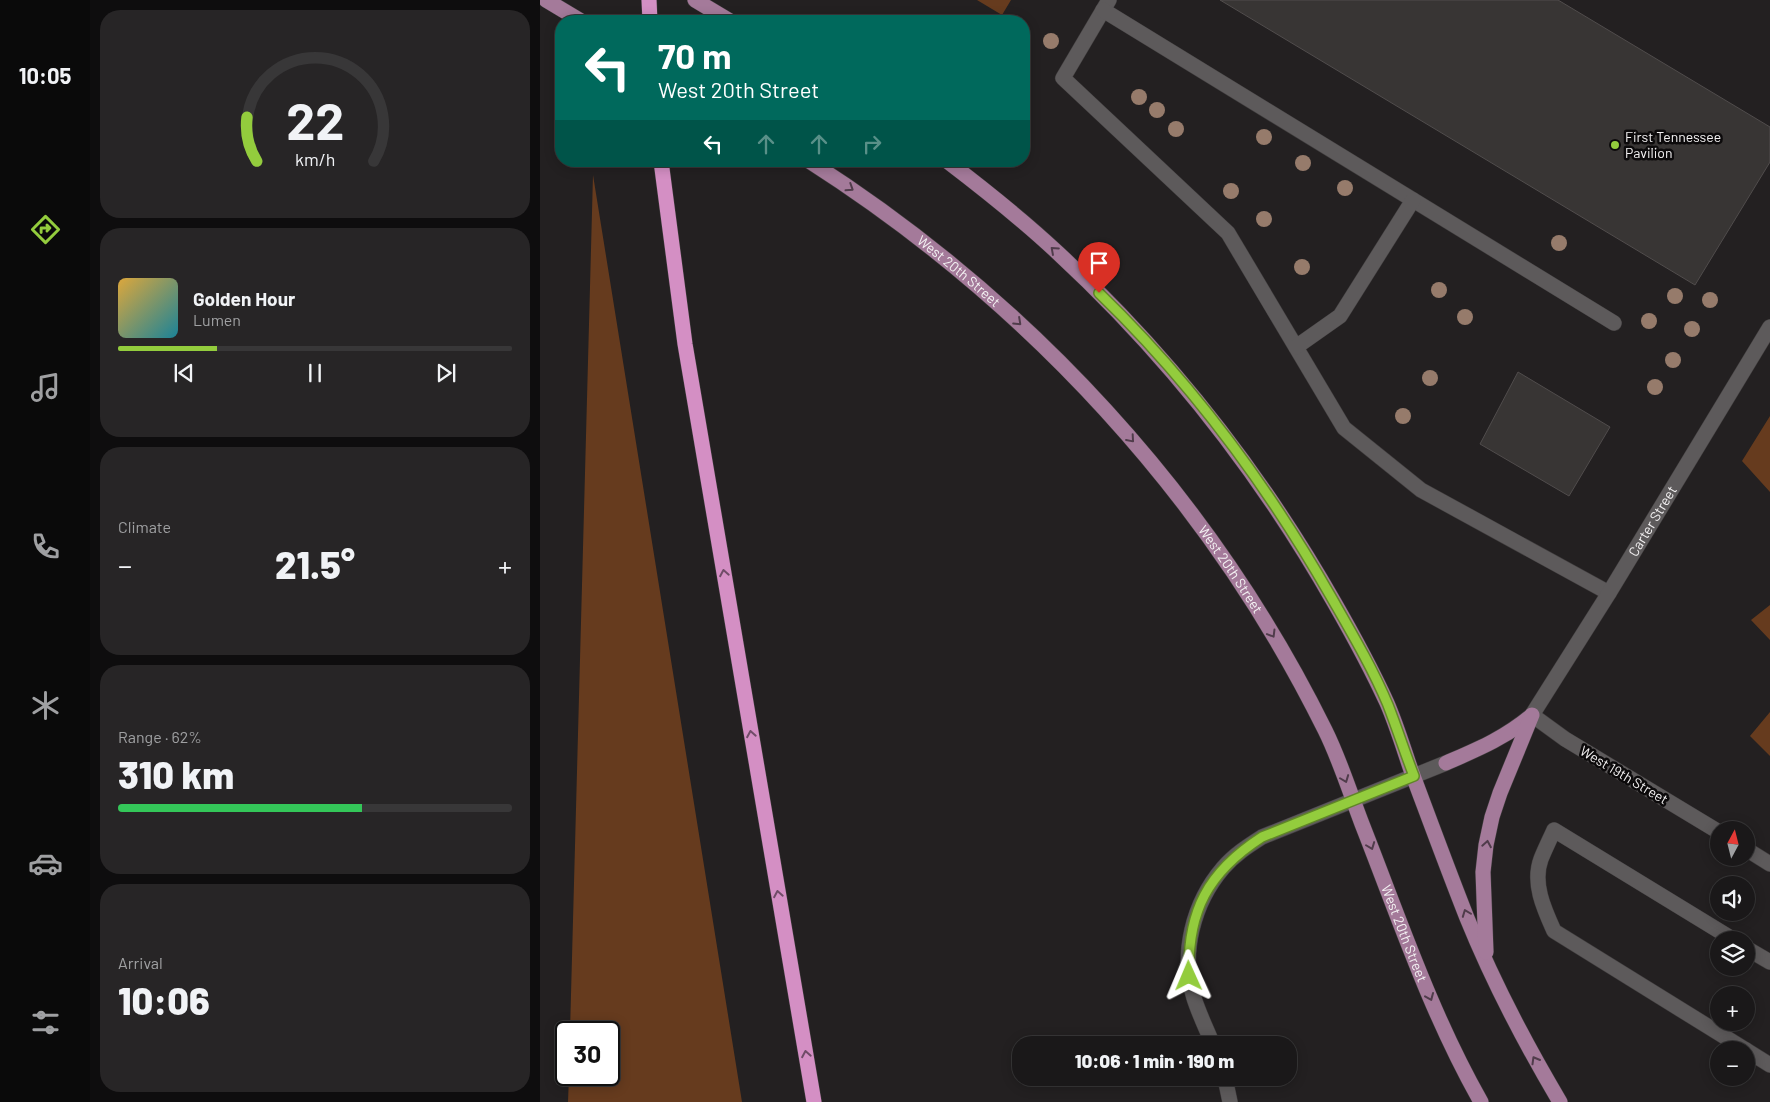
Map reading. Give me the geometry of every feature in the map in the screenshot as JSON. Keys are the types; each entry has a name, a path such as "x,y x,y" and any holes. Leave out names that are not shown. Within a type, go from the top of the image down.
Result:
{"highway":[{"path":"649,0 650,15"},
{"path":"662,167 685,344 814,1102"}],"main road":[{"path":"546,0 571,15"},
{"path":"695,0 720,15"},
{"name":"West 20th Street","path":"819,167 856,191 920,238 983,289 1042,344 1098,402 1151,463 1201,526 1247,593 1284,654 1327,733 1417,967 1439,1019 1481,1102"},
{"path":"955,167 997,200 1056,251 1113,306 1166,364 1218,427 1271,500 1311,561 1351,632 1387,704 1468,920 1532,1054 1560,1102"},
{"path":"1487,962 1483,872 1486,845 1500,793 1532,715"},
{"path":"1446,763 1493,743 1532,715"}],"street":[{"path":"1609,593 1420,490 1344,428 1228,233 1062,78 1106,5 1413,200 1614,323"},
{"path":"1296,347 1340,316 1413,200"},
{"name":"Carter Street","path":"1532,715 1609,593 1770,327"},
{"name":"West 19th Street","path":"1532,715 1565,739 1710,827"},
{"path":"1209,1036 1194,998 1189,976 1189,953 1191,931 1198,909 1208,887 1223,867 1241,850 1262,837 1446,763"},
{"path":"1719,931 1554,830 1540,860 1538,875 1539,891 1545,912 1554,931 1731,1041"},
{"path":"1755,855 1770,864"},
{"path":"1755,953 1770,962"},
{"path":"1755,1056 1770,1065"},
{"path":"1227,1086 1230,1102"}],"shaded area":[{"path":"977,0 1011,0 1002,15"},
{"path":"593,175 742,1102 568,1102 569,1086 620,1086 620,1021 570,1021"},
{"path":"1770,416 1770,492 1742,461"},
{"path":"1770,605 1770,640 1751,620"},
{"path":"1770,712 1770,756 1750,736"}],"building":[{"name":"First Tennessee Pavilion","path":"1220,0 1558,0 1770,127 1770,162 1695,285"},
{"path":"1518,372 1610,427 1569,496 1480,444"}],"place":[{"name":"First Tennessee Pavilion","path":"1615,145"}],"route":[{"path":"1099,293 1166,364 1218,427 1266,493 1311,561 1351,632 1387,704 1414,776 1284,827 1262,837 1241,850 1223,867 1208,887 1198,909 1191,931 1189,976"}]}
